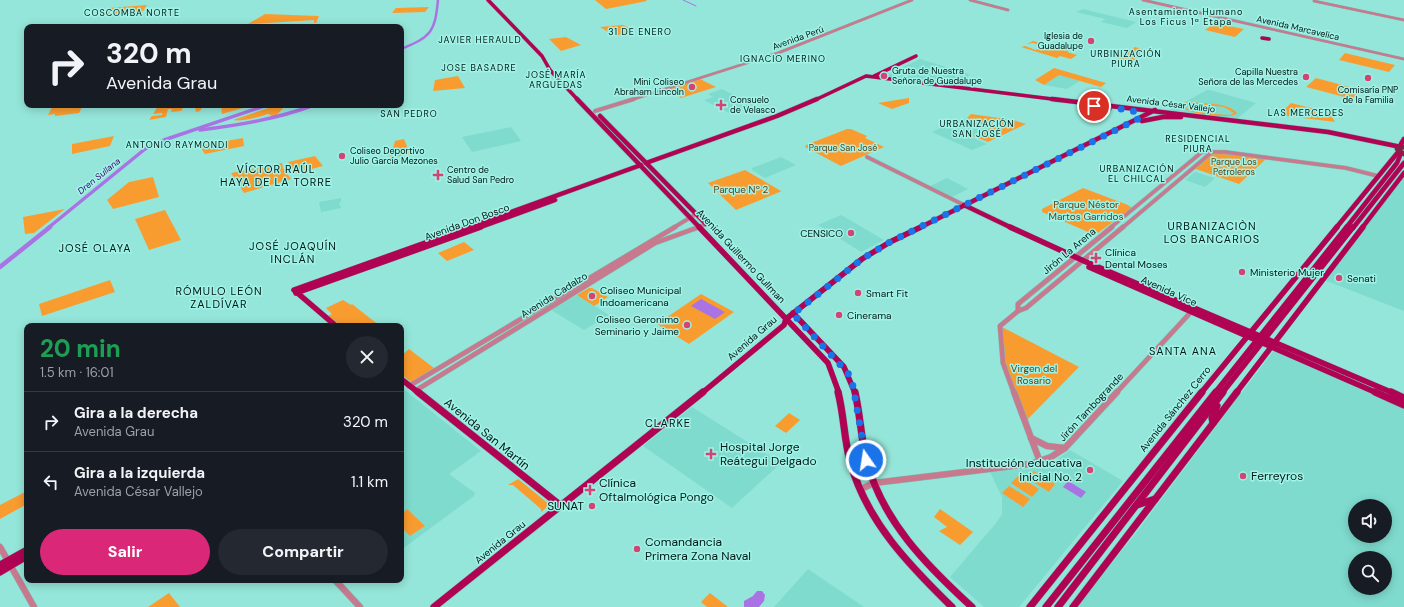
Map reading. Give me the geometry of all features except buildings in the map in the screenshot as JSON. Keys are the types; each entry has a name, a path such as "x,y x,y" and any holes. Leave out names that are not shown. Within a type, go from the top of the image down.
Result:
{"main road":[{"name":"Avenida Guillermo Gullman","path":"488,0 645,165 731,263 828,363 834,375 850,463 873,515 886,536 929,586 952,607"},
{"path":"1262,38 1269,39"},
{"path":"874,76 916,56"},
{"name":"Avenida Guillermo Gullman","path":"546,62 550,70 706,224"},
{"name":"Avenida César Vallejo","path":"866,76 1095,103 1189,117 1342,136 1402,150"},
{"name":"Avenida Don Bosco","path":"332,323 295,292 741,131 823,97 866,76"},
{"name":"Avenida César Vallejo","path":"912,83 1343,134 1402,150"},
{"path":"1131,110 1137,113 1141,119 1189,117"},
{"name":"Avenida Grau","path":"434,607 746,358 784,325 786,319 862,259 890,242 1153,112"},
{"path":"1058,607 1220,400 1273,320 1394,167 1399,160 1402,150 1401,144 1404,138"},
{"name":"Avenida Sánchez Cerro","path":"1030,607 1129,481 1221,370 1268,310 1382,170 1402,150"},
{"path":"1046,607 1237,366 1261,339 1403,165"},
{"path":"1382,170 1394,167"},
{"path":"1073,607 1404,173"},
{"path":"679,205 686,203"},
{"name":"Avenida Vice","path":"962,206 1074,259 1404,398"},
{"name":"Avenida Vice","path":"1082,262 1191,312 1250,334"},
{"path":"1268,310 1273,320"},
{"path":"793,314 848,373 853,386 866,460 874,483 887,511 900,532 938,575 972,607"},
{"name":"Avenida Vice","path":"1273,344 1404,405"},
{"path":"1221,370 1237,366"},
{"path":"1237,376 1253,370"},
{"name":"Avenida San Martín","path":"404,382 561,506"},
{"path":"1213,423 1212,418 1220,400"},
{"path":"1137,505 1155,499"},
{"path":"0,572 24,552"},
{"path":"0,565 24,557"}],"street":[{"name":"Avenida Perú","path":"595,111 778,53 912,0"},
{"path":"970,0 1008,10"},
{"name":"Avenida Marcavelica","path":"1143,0 1404,58"},
{"name":"Avenida Marcavelica","path":"1148,0 1394,56"},
{"path":"1315,1 1404,19"},
{"name":"Jirón La Arena","path":"1018,311 1018,304 1202,152 1346,168 1378,176"},
{"name":"Jirón La Arena","path":"1040,462 1003,363 1000,326 1018,311 1026,308 1212,152"},
{"name":"Avenida Vice","path":"866,157 962,206"},
{"name":"Avenida Cadalzo","path":"409,386 696,214"},
{"name":"Avenida Cadalzo","path":"416,391 655,243 706,224"},
{"name":"Jirón Tambogrande","path":"861,489 874,483 1019,466 1040,462 1065,448 1191,312"},
{"path":"1031,438 1047,446 1065,448"},
{"path":"0,547 34,607"},
{"path":"338,583 360,607"}],"shaded area":[{"path":"1083,9 1136,22 1127,28 1101,22 1105,19 1076,12"},
{"path":"920,59 969,74 965,86 890,77 887,75"},
{"path":"1059,75 1080,81 1067,89 1044,85"},
{"path":"722,89 753,105 729,113 704,100 713,97 708,94"},
{"path":"1207,90 1256,103 1237,119 1170,110"},
{"path":"967,118 992,128 973,136 949,125"},
{"path":"945,126 987,144 972,150 932,132"},
{"path":"511,127 521,141 472,152 462,137"},
{"path":"781,157 796,165 765,178 752,170 752,168"},
{"path":"1195,172 1215,178 1205,187 1185,180"},
{"path":"947,178 968,189 952,197 930,186"},
{"path":"1404,178 1404,311 1324,280"},
{"path":"341,198 341,202 339,203 341,208 321,212 319,202"},
{"name":"CENSICO","path":"841,215 884,240 861,252 818,225"},
{"path":"577,295 609,315 584,330 551,310"},
{"path":"701,299 725,312 715,319 691,306"},
{"path":"1277,346 1404,401 1404,607 1076,607 1133,537"},
{"path":"404,389 481,451 449,474 475,493 474,496 404,548"},
{"name":"Hospital Jorge Reátegui Delgado","path":"692,407 781,463 732,508 643,446"},
{"path":"1070,450 1123,481 1019,607 984,607 950,577 1002,514 1002,497 990,472 1029,469 1045,465 1052,463"},
{"path":"1068,481 1086,492 1081,498 1063,487"},
{"path":"808,569 864,607 774,607"},
{"path":"757,591 762,591 765,595 764,601 759,607 744,607 744,601 753,596"}],"green space":[{"path":"595,0 646,0 647,1 606,9"},
{"path":"147,5 143,11 104,15 109,8"},
{"path":"429,7 425,12 392,13 396,8"},
{"path":"265,14 319,16 316,23 314,23 314,20 248,24"},
{"path":"1215,23 1244,29 1235,37 1205,30"},
{"path":"623,25 634,30 615,36 600,27"},
{"path":"566,37 581,45 561,51 549,39"},
{"path":"1033,41 1069,51 1067,52 1077,55 1071,59 1060,56 1057,58 1021,47 1025,46 1036,50 1043,46 1033,43 1027,44"},
{"path":"1135,47 1148,51 1131,62 1117,59"},
{"path":"1345,53 1395,65 1389,72 1339,60"},
{"path":"1054,68 1106,83 1101,87 1059,75 1044,85 1035,80"},
{"path":"458,76 465,88 433,91 435,80"},
{"path":"1316,78 1361,90 1352,99 1306,87"},
{"path":"700,79 716,87 681,98 666,89"},
{"path":"909,98 909,103 892,109 878,103"},
{"path":"1189,102 1222,105 1233,109 1237,113 1227,116 1201,114 1186,110 1182,107 1183,103","holes":["1190,103 1224,107 1234,113 1230,115 1213,114 1211,110 1196,108 1197,112 1189,110 1185,107"]},
{"path":"1291,103 1330,113 1335,122 1279,115"},
{"path":"52,108 82,108 79,113 55,116 55,114 48,115"},
{"path":"157,108 183,108 181,111 171,112 172,109 168,109 166,117 149,120 152,116 162,115 162,113 153,114"},
{"path":"195,108 202,108 200,111 196,112"},
{"path":"221,108 243,108 222,114"},
{"path":"268,108 283,108 273,119 271,119 271,115 267,114 250,119 233,120"},
{"path":"971,114 1013,120 1026,124 988,142 973,136 991,128 967,118"},
{"name":"Parque San José","path":"847,129 851,129 867,136 865,138 884,147 841,166 805,147 806,145"},
{"path":"114,136 110,146 72,154 72,144"},
{"path":"243,138 244,146 205,154 199,146"},
{"path":"404,139 410,154 390,158 395,141"},
{"name":"Parque Los Petroleros","path":"1215,153 1266,159 1239,184 1193,168 1208,155"},
{"path":"315,156 323,166 296,173 288,162"},
{"path":"282,163 283,168 291,179 244,193 231,173"},
{"name":"Parque Nº 2","path":"745,170 782,191 736,210 708,183"},
{"path":"153,177 159,197 113,209 107,200 129,182"},
{"name":"Parque Néstor Martos Garridos","path":"1083,188 1128,205 1132,208 1095,235 1042,212 1042,209"},
{"path":"65,209 34,233 25,234 23,217"},
{"path":"165,210 181,240 149,250 135,219"},
{"path":"464,242 474,250 447,261 438,253"},
{"path":"110,280 115,292 42,316 39,304"},
{"name":"Coliseo Municipal Indoamericana","path":"589,288 592,288 608,297 594,306 577,295"},
{"path":"701,294 734,312 689,344 657,324"},
{"path":"343,300 351,305 352,304 376,323 337,323 328,316 332,314 326,308"},
{"name":"Virgen del Rosario","path":"1000,326 1079,367 1025,422 1003,363"},
{"path":"409,349 434,368 411,382 404,376 404,353"},
{"path":"789,413 800,420 786,433 775,426"},
{"path":"1034,471 1055,484 1049,492 1027,478"},
{"path":"1018,476 1039,489 1032,497 1011,483"},
{"path":"518,479 550,505 541,512 541,509 513,485 508,485"},
{"path":"1009,486 1030,499 1023,507 1002,493"},
{"path":"24,493 24,506 0,519 0,505"},
{"path":"407,509 425,526 410,536 404,530 404,512"},
{"path":"940,509 973,532 960,545 939,531 947,527 934,517"},
{"path":"169,593 180,607 148,607"},
{"path":"710,593 728,607 707,607 701,602"}],"waterway":[{"name":"Dren Sullana","path":"404,48 419,41 430,32 435,19 438,0"},
{"path":"683,0 696,6"},
{"name":"Dren Sullana","path":"48,228 145,149 164,140 258,108"},
{"path":"200,130 258,121 306,108"},
{"name":"Dren Sullana","path":"0,267 50,227"}],"place":[{"name":"Iglesia de Guadalupe","path":"1091,41"},
{"name":"Gruta de Nuestra Señora de Guadalupe","path":"884,76"},
{"name":"Capilla Nuestra Señora de las Mercedes","path":"1306,77"},
{"name":"Comisaría PNP de la Familia","path":"1368,78"},
{"name":"Mini Coliseo Abraham Lincoln","path":"692,87"},
{"name":"Consuelo de Velasco","path":"721,105"},
{"name":"Coliseo Deportivo Julio García Mezones","path":"342,156"},
{"name":"Centro de Salud San Pedro","path":"438,175"},
{"name":"CENSICO","path":"851,233"},
{"name":"Clínica Dental Moses","path":"1096,258"},
{"name":"Ministerio Mujer","path":"1242,272"},
{"name":"Senati","path":"1339,278"},
{"name":"Smart Fit","path":"858,293"},
{"name":"Coliseo Municipal Indoamericana","path":"592,296"},
{"name":"Cinerama","path":"839,315"},
{"name":"Coliseo Geronimo Seminario y Jaime","path":"687,325"},
{"name":"Hospital Jorge Reátegui Delgado","path":"711,454"},
{"name":"Institución educativa inicial No. 2","path":"1090,470"},
{"name":"Ferreyros","path":"1243,476"},
{"name":"Clínica Oftalmológica Pongo","path":"590,490"},
{"name":"SUNAT","path":"592,506"},
{"name":"Comandancia Primera Zona Naval","path":"637,549"}],"district":[{"name":"COSCOMBA NORTE","path":"132,13"},
{"name":"Asentamiento Humano Los Ficus 1ª Etapa","path":"1186,18"},
{"name":"31 DE ENERO","path":"640,32"},
{"name":"JAVIER HERAULD","path":"480,40"},
{"name":"IGNACIO MERINO","path":"783,59"},
{"name":"URBINIZACIÓN PIURA","path":"1126,60"},
{"name":"JOSE BASADRE","path":"479,68"},
{"name":"JOSÉ MARÍA ARGUEDAS","path":"556,80"},
{"name":"LAS MERCEDES","path":"1306,113"},
{"name":"SAN PEDRO","path":"409,114"},
{"name":"URBANIZACIÓN SAN JOSÉ","path":"977,130"},
{"name":"RESIDENCIAL PIURA","path":"1198,144"},
{"name":"ANTONIO RAYMONDI","path":"177,145"},
{"name":"URBANIZACIÓN EL CHILCAL","path":"1137,174"},
{"name":"VÍCTOR RAÚL HAYA DE LA TORRE","path":"276,175"},
{"name":"URBANIZACIÒN LOS BANCARIOS","path":"1212,232"},
{"name":"JOSÉ OLAYA","path":"95,248"},
{"name":"JOSÉ JOAQUÍN INCLÁN","path":"293,252"},
{"name":"RÓMULO LEÓN ZALDÍVAR","path":"219,297"},
{"name":"SANTA ANA","path":"1183,351"},
{"name":"CLARKE","path":"668,423"}],"route":[{"path":"866,460 853,386 848,373 793,314 843,273 862,259 890,242 1116,128 1140,118 1137,113 1131,110 1094,106"}]}
